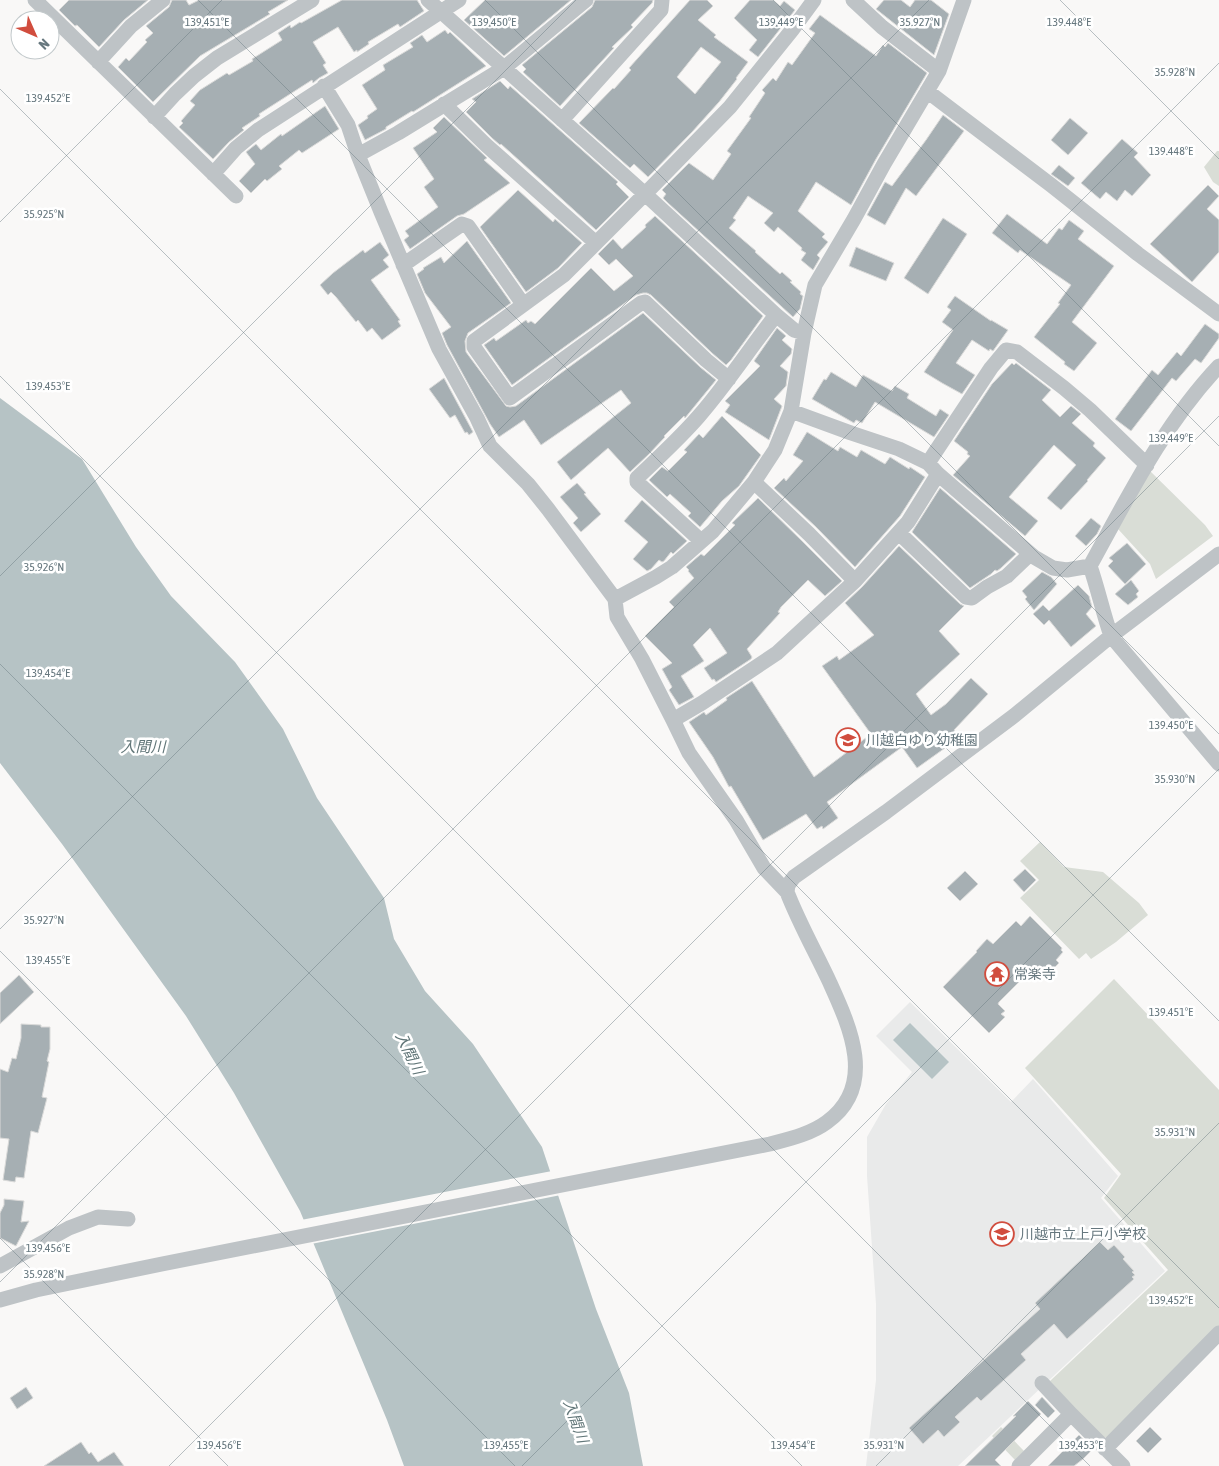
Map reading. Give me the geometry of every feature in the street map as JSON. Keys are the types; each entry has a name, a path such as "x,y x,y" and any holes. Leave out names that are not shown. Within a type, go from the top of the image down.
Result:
{"street":[{"path":"98,62 131,26 163,0"},
{"path":"154,117 194,76 217,58 312,0"},
{"path":"428,0 645,194 776,315 794,330 804,332"},
{"path":"213,174 236,148 258,130 459,0"},
{"path":"358,155 398,134 504,68 586,0"},
{"path":"562,120 661,10 662,0"},
{"path":"729,379 706,360 645,302 641,303 510,398 474,347 474,341 564,275 645,194 730,107 814,0"},
{"path":"853,0 882,28 939,71"},
{"path":"615,599 672,567 700,540 713,531 754,482 775,450 791,411 804,332 816,285 939,71 964,0"},
{"path":"42,2 98,62 236,196"},
{"path":"0,1300 36,1290 770,1144 796,1137 826,1123 840,1110 853,1088 856,1072 854,1045 850,1031 787,892 764,868 736,820 689,753 642,659 617,617 615,599 528,484 490,446 477,418 439,349 358,155 348,124 324,86"},
{"path":"927,91 1219,314"},
{"path":"444,104 486,145 596,243"},
{"path":"403,265 462,224 468,226 524,304"},
{"path":"700,540 637,482 638,478 699,416 776,315"},
{"path":"673,720 777,653 855,581 900,533 915,513 933,469 991,368 1006,350 1017,352 1064,388 1147,464"},
{"path":"1219,366 1184,407 1147,464 1090,566 1111,636 1219,764"},
{"path":"791,411 899,448 933,469 1030,554 1053,568 1067,570 1090,566"},
{"path":"754,482 855,581"},
{"path":"900,533 966,597 972,598 1007,576 1030,554"},
{"path":"787,892 788,885 794,878 1015,715 1111,636 1219,554"},
{"path":"0,1266 69,1228 98,1217 128,1219"},
{"path":"1105,1449 1219,1333"},
{"path":"1042,1383 1123,1466"},
{"path":"1019,1466 1071,1414"}],"shaded area":[{"path":"1219,151 1219,186 1213,182 1204,167"},
{"path":"1149,470 1205,525 1213,536 1156,579 1150,564 1118,529"},
{"path":"1040,842 1064,867 1103,872 1139,903 1148,915 1116,942 1091,959 1086,953 1079,959 1020,898 1039,880 1020,861"},
{"path":"1114,979 1219,1090 1219,1326 1111,1437 1101,1438 1050,1381 1168,1270 1104,1198 1121,1174 1025,1068"},
{"name":"川越市立上戸小学校","path":"910,1002 1011,1102 1033,1079 1118,1176 1101,1198 1165,1271 958,1466 866,1466 876,1380 876,1304 867,1176 867,1137 886,1104 912,1072 876,1036"},
{"path":"1001,1427 1024,1451 1015,1460 992,1436"}],"water":[{"name":"入間川","path":"0,398 82,459 136,547 171,596 235,662 283,729 317,798 384,898 394,939 425,991 473,1044 542,1147 596,1309 629,1393 643,1466 404,1466 387,1420 300,1211 234,1093 186,1016 62,844 0,763"},
{"path":"910,1023 949,1062 932,1079 893,1040"}],"pier":[{"path":"552,1171 561,1195 311,1244 301,1220"}],"building":[{"path":"69,0 148,0 124,20 99,47 59,10"},
{"path":"172,0 186,0 189,5 199,0 288,0 268,12 270,14 200,56 153,102 118,67 126,58 129,61 147,42 145,40 153,33 146,26 169,7"},
{"path":"342,0 417,0 424,11 400,27 398,24 368,42 369,44 357,52 357,50 354,52 338,27 313,42 326,63 323,65 328,73 313,83 312,80 259,114 260,116 242,128 244,130 213,159 179,127 183,123 181,121 195,105 190,101 200,90 227,73 229,75 253,61 252,59 282,40 278,33 290,25 291,28"},
{"path":"485,0 571,0 504,56 464,20"},
{"path":"595,0 653,0 631,25 633,27 612,47 614,48 560,106 523,72 526,69 522,65 592,7"},
{"path":"690,0 707,0 713,6 698,20 716,35 714,37 748,62 719,102 648,177 634,164 630,168 579,123 614,89 631,70 629,68","holes":["701,47 721,62 695,94 677,77"]},
{"path":"750,0 773,0 780,6 784,1 795,10 758,57 749,50 757,40 734,18"},
{"path":"884,0 901,0 910,7 915,0 931,0 949,14 934,55 876,9"},
{"path":"820,15 876,56 883,45 885,47 888,43 927,73 851,205 816,182 798,211 825,234 822,237 828,242 817,255 820,258 813,270 801,260 806,253 801,250 802,248 778,227 774,232 764,223 773,213 748,196 733,218 736,220 729,228 780,274 782,272 801,292 800,294 803,296 800,309 793,317 668,203 663,198 666,194 662,190 689,163 713,180 731,154 727,151 751,118 749,117 765,93 762,90 773,78 776,81 788,62 792,65 815,33 809,29"},
{"path":"445,30 448,34 450,32 486,66 386,127 386,129 365,140 358,125 377,109 362,85 385,70 383,65 413,47 410,43 422,35 427,42"},
{"path":"500,81 508,89 510,86 618,182 616,184 629,197 596,230 492,138 466,112 476,102 472,99"},
{"path":"325,106 339,129 302,153 299,150 279,166 282,169 267,181 265,179 251,193 239,181 255,164 246,152 256,144 261,150 281,134 282,136"},
{"path":"943,115 964,131 916,196 906,188 885,225 867,215 885,182 892,186"},
{"path":"444,117 487,158 484,160 510,183 464,214 457,216 410,249 404,240 409,236 405,231 438,207 424,187 434,179 413,148 437,132 433,128"},
{"path":"1070,118 1088,133 1068,155 1051,140"},
{"path":"1122,139 1138,153 1134,157 1151,175 1132,196 1125,190 1117,201 1106,192 1100,199 1081,183"},
{"path":"1059,165 1075,178 1068,186 1051,174"},
{"path":"1208,185 1219,196 1207,209 1219,220 1219,252 1192,282 1150,244"},
{"path":"518,190 553,222 555,219 582,243 558,268 526,292 480,227"},
{"path":"1007,214 1047,244 1059,228 1062,230 1069,220 1084,231 1078,239 1114,266 1072,322 1097,343 1074,371 1034,337 1060,304 1058,303 1071,285 1020,250 1018,253 992,233"},
{"path":"655,216 763,316 731,360 726,365 651,295 643,293 636,295 512,385 484,345 494,338 496,341 526,320 528,323 531,321 535,324 591,268 614,291 633,276 616,259 609,265 598,254 613,239 622,249"},
{"path":"943,218 967,234 928,294 904,278"},
{"path":"467,241 511,303 468,333 465,341 466,352 506,406 516,406 643,313 716,380 685,418 684,416 630,472 608,448 571,480 557,462 631,403 621,390 541,445 524,420 499,437 447,345 442,333 451,327 425,293 417,274 441,257 444,263"},
{"path":"380,242 389,255 383,260 389,267 371,280 400,320 398,321 401,326 382,340 372,328 367,332 331,292 328,295 320,285 363,250 365,253"},
{"path":"856,247 894,263 886,281 849,266"},
{"path":"955,296 991,321 1008,330 993,351 990,349 989,351 972,340 956,363 975,375 962,394 924,372 953,330 942,322 951,310 947,307"},
{"path":"1205,324 1219,334 1219,338 1201,363 1195,359 1176,381 1172,378 1131,431 1115,419 1152,370 1158,375 1177,352 1181,356"},
{"path":"777,328 786,336 782,340 792,349 791,354 780,366 788,372 786,386 774,399 782,406 769,440 725,412 730,405 725,401 760,366 754,361"},
{"path":"1012,363 1014,365 1016,363 1051,390 1042,400 1060,417 1071,406 1081,414 1072,423 1095,443 1093,446 1106,458 1061,510 1047,498 1076,465 1054,445 1009,497 1038,521 1025,536 953,475 970,456 967,454 968,452 954,441 992,384"},
{"path":"831,372 856,387 863,375 892,391 895,386 909,394 907,398 936,416 940,409 949,415 934,437 875,402 862,423 856,420 854,423 812,399 824,379 826,380"},
{"path":"444,378 473,432 469,435 467,432 465,433 455,415 450,418 429,389"},
{"path":"722,416 761,455 739,486 722,501 700,527 688,516 691,513 670,494 667,497 649,480 662,467 668,471 687,452 684,450 699,434 703,438"},
{"path":"807,432 838,451 840,447 857,457 861,450 885,464 890,457 925,477 900,516 855,567 774,488 784,478 786,481 803,461 793,455"},
{"path":"577,483 601,514 581,532 573,523 578,518 560,497"},
{"path":"940,488 1016,554 997,571 995,570 970,588 912,532"},
{"path":"758,498 842,581 825,596 808,580 781,607 778,612 780,613 747,649 752,657 751,659 716,682 714,679 712,680 704,668 727,653 710,628 693,645 704,661 681,676 694,697 679,705 669,690 672,687 662,669 672,663 645,636 674,607 669,602 694,578 686,567 701,554 704,556 735,525 732,523"},
{"path":"642,500 687,541 673,554 671,552 664,561 659,560 647,571 633,559 648,542 624,521"},
{"path":"1091,518 1101,526 1097,534 1086,546 1075,536"},
{"path":"1127,543 1146,564 1125,584 1108,566 1113,561 1109,558"},
{"path":"899,546 964,606 939,631 960,654 916,694 931,715 946,704 971,678 988,694 954,730 959,738 917,768 902,747 827,802 838,818 823,829 822,826 817,829 806,814 763,840 731,786 729,787 713,757 689,722 704,712 706,715 727,700 726,698 752,681 814,777 871,734 822,666 837,656 839,660 874,635 845,603"},
{"path":"1042,572 1051,577 1057,584 1034,610 1025,599 1027,597 1022,591"},
{"path":"1131,580 1139,591 1136,594 1138,597 1128,605 1115,594"},
{"path":"1078,585 1089,596 1092,607 1086,614 1096,626 1071,647 1049,620 1044,625 1033,614 1043,605 1049,611"},
{"path":"1025,869 1036,880 1024,892 1013,880"},
{"path":"965,871 978,884 960,901 947,888"},
{"name":"常楽寺","path":"1030,916 1062,948 1063,952 1056,960 1059,963 1045,977 1040,971 1030,981 1025,976 999,1002 998,1004 1005,1011 1001,1014 1005,1017 989,1033 943,987 987,939 993,944 1016,921 1021,926"},
{"path":"19,975 34,992 0,1024 0,993"},
{"path":"21,1024 50,1027 50,1049 42,1097 47,1098 38,1133 31,1131 24,1178 16,1177 15,1182 3,1180 9,1139 0,1138 0,1069 8,1072 12,1058 16,1059 21,1038"},
{"path":"4,1199 24,1201 21,1222 29,1221 16,1246 0,1238 0,1213 4,1205"},
{"path":"1100,1242 1108,1250 1114,1245 1134,1271 1132,1272 1135,1275 1132,1277 1134,1279 1067,1339 1054,1324 1021,1354 1026,1360 981,1401 977,1397 955,1417 960,1422 944,1437 938,1430 923,1444 909,1428 1040,1309 1035,1303"},
{"path":"26,1387 33,1398 17,1409 10,1398"},
{"path":"1042,1397 1055,1411 1048,1418 1035,1405"},
{"path":"1028,1401 1041,1414 995,1460 1001,1466 965,1466 1016,1416 1013,1416"},
{"path":"1150,1427 1162,1439 1148,1453 1136,1441"},
{"path":"1079,1435 1093,1449 1083,1459 1074,1466 1048,1466"},
{"path":"81,1442 89,1454 91,1452 98,1462 114,1452 124,1466 44,1466"}],"place":[{"name":"川越白ゆり幼稚園","path":"848,740"},
{"name":"常楽寺","path":"997,974"},
{"name":"川越市立上戸小学校","path":"1002,1234"}]}
